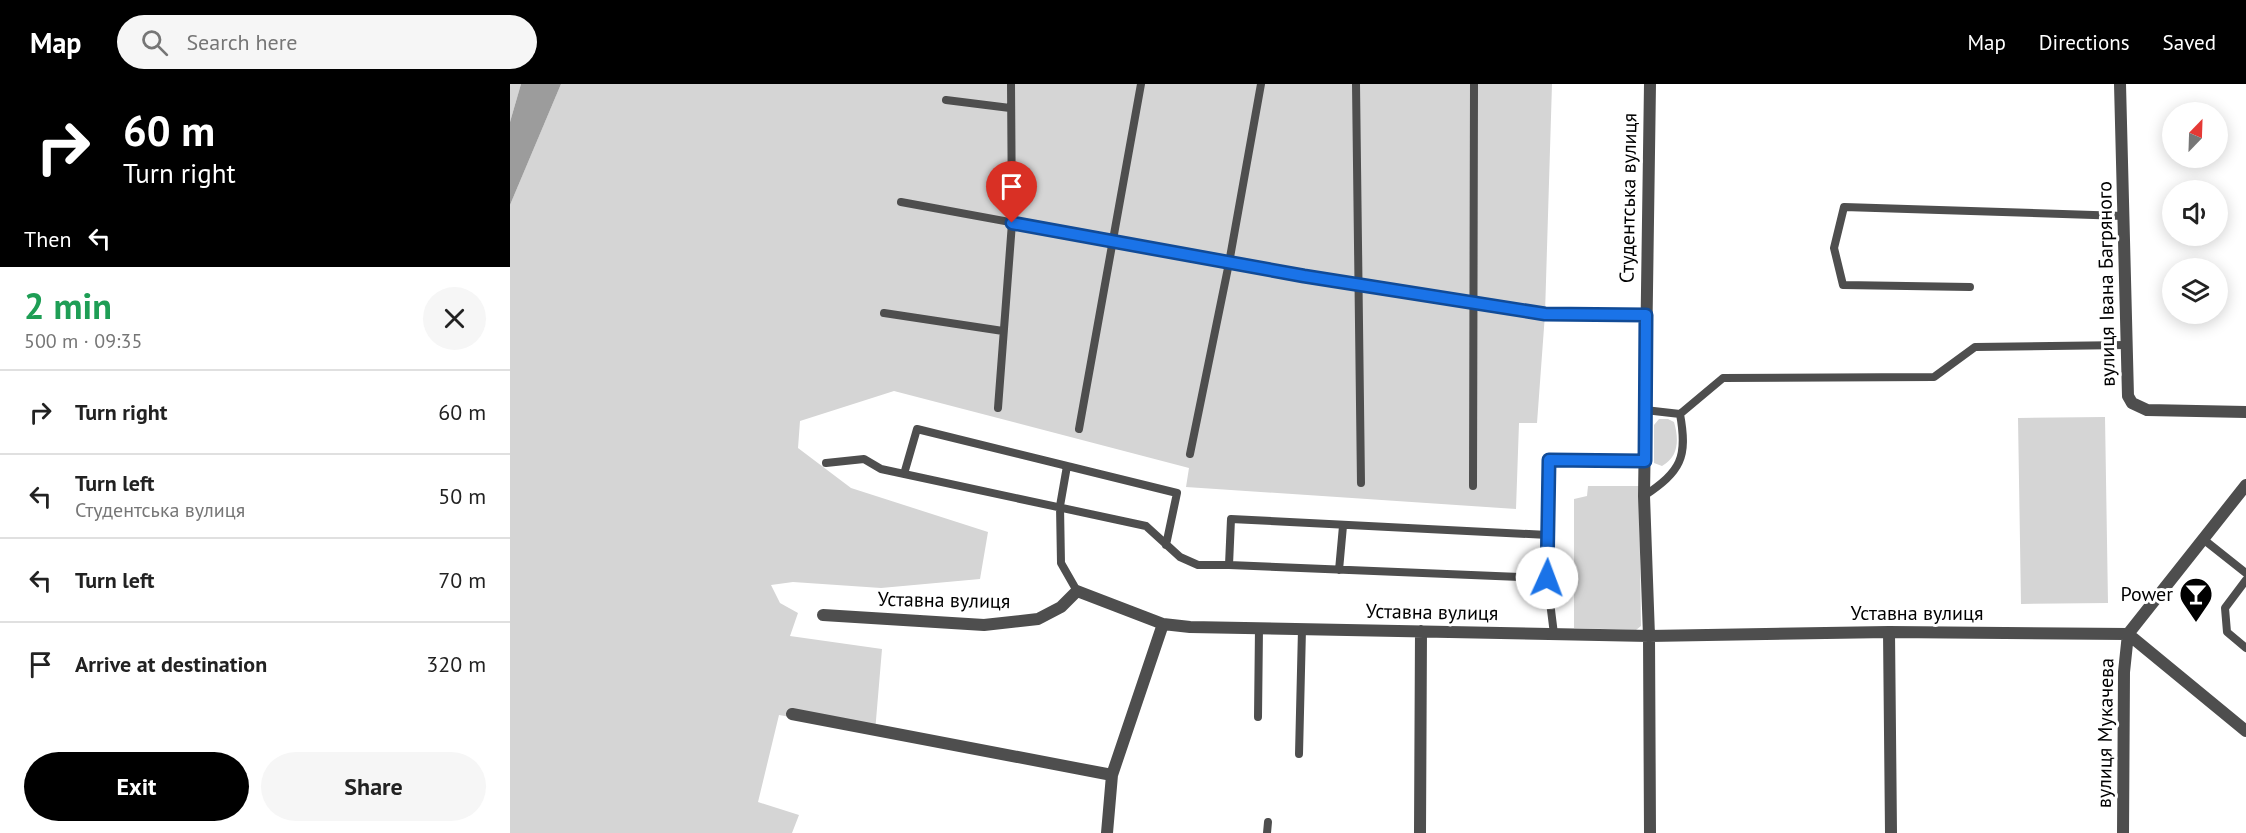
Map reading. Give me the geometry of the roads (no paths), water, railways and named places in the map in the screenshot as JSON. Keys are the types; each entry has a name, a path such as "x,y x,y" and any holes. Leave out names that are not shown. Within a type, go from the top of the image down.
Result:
{"street":[{"name":"Студентська вулиця","path":"1650,84 1644,496 1649,636 1650,833"},
{"name":"вулиця Івана Багряного","path":"2120,84 2128,396 2139,408 2246,412"},
{"path":"2246,485 2128,634 2246,730"},
{"name":"Уставна вулиця","path":"823,615 984,625 1038,619 1061,607 1077,591 1163,624 1259,628 1649,636 1889,632 2128,634"},
{"path":"1107,833 1112,775 1163,624"},
{"path":"1420,632 1420,833"},
{"path":"1889,632 1891,833"},
{"name":"вулиця Мукачева","path":"2123,833 2124,672 2128,634"},
{"path":"792,714 1112,775"}],"lane":[{"path":"998,408 1012,223 1011,84"},
{"path":"1078,429 1114,242 1141,84"},
{"path":"1190,454 1229,263 1261,84"},
{"path":"1356,84 1361,483"},
{"path":"1473,486 1474,84"},
{"path":"946,100 1010,108"},
{"path":"901,202 1229,263 1545,314 1646,315"},
{"path":"1970,287 1843,285 1834,249 1844,207 2124,216"},
{"path":"884,313 1004,331"},
{"path":"1645,410 1680,414 1723,378 1934,377 1975,347 2127,345"},
{"path":"1644,496 1671,479 1681,458 1684,438 1680,414"},
{"path":"904,474 917,429 1177,493 1166,545"},
{"path":"826,463 864,459 881,470 1146,526 1180,557 1198,565 1547,578"},
{"path":"1554,634 1547,578 1549,460 1645,461"},
{"path":"1067,466 1060,506 1061,563 1077,591"},
{"path":"1229,565 1231,519 1548,535"},
{"path":"1339,570 1343,526"},
{"path":"2203,539 2246,573"},
{"path":"2246,580 2225,608 2227,632 2246,648"},
{"path":"1258,717 1259,628"},
{"path":"1299,754 1302,629"},
{"path":"1267,833 1268,822"}],"place":[{"name":"Power","path":"2196,623"}]}
